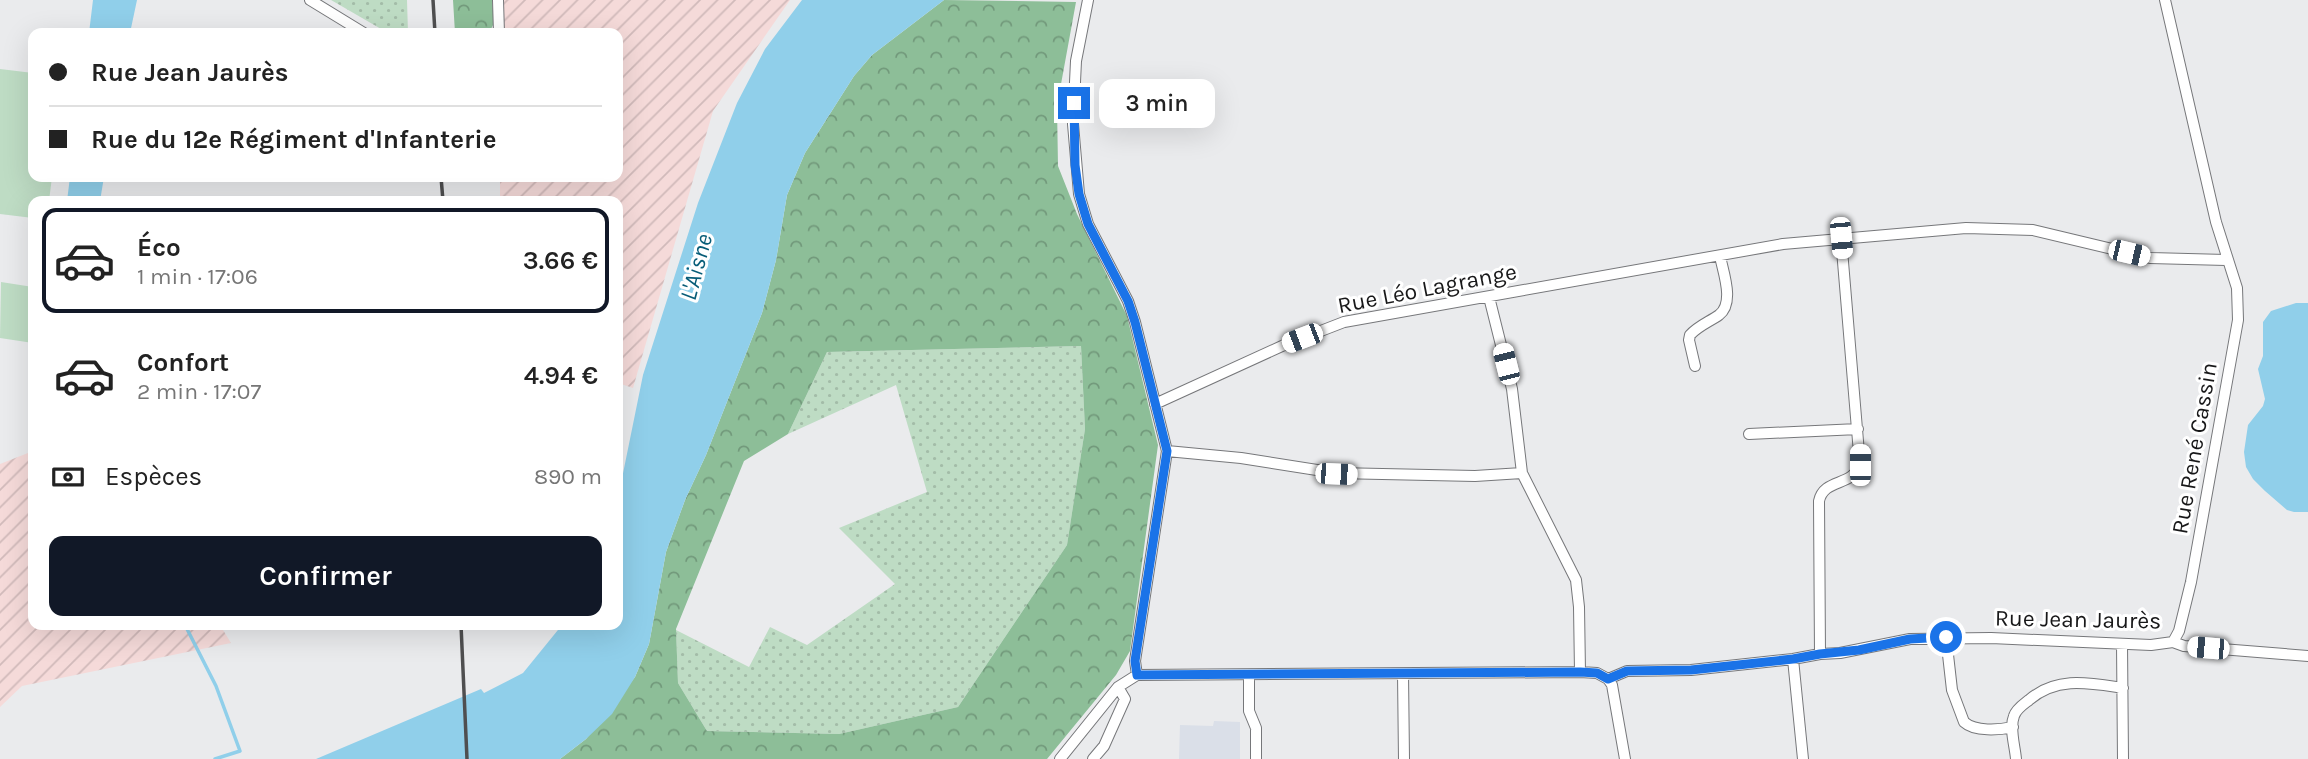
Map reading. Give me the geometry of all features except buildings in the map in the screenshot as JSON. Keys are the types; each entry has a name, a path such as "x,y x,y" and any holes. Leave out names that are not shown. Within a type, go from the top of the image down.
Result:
{"street":[{"path":"310,0 356,28"},
{"path":"498,0 499,28"},
{"path":"1088,0 1076,74 1073,124 1079,194 1088,224 1128,301 1167,451 1135,661 1137,675"},
{"name":"Rue René Cassin","path":"2165,0 2226,260 2237,288 2238,320 2191,583 2179,631 2173,642"},
{"name":"Rue Léo Lagrange","path":"1155,404 1282,346 1344,322 1783,244 1966,228 2034,230 2150,258 2226,260"},
{"path":"1820,654 1818,501 1827,486 1852,478 1860,465 1841,238"},
{"path":"1695,366 1690,335 1719,315 1726,302 1720,256"},
{"path":"1489,298 1514,399 1522,473 1576,580 1580,607 1580,672"},
{"path":"1749,434 1858,429"},
{"path":"1167,451 1241,458 1336,474 1475,476 1522,473"},
{"path":"1946,637 1951,690 1964,722 1974,728 2013,727"},
{"name":"Rue Jean Jaurès","path":"1608,679 1627,671 1691,670 1840,653 1910,639 1946,637 2122,644 2173,642 2184,646 2308,656"},
{"path":"2122,644 2123,759"},
{"path":"1793,659 1803,759"},
{"path":"1060,759 1121,689 1137,675 1580,672 1597,673 1608,679 1612,685 1625,757 1612,759"},
{"path":"1403,674 1404,759"},
{"path":"1249,676 1249,711 1256,728 1256,759"},
{"path":"2016,759 2013,718 2016,711 2033,696 2055,685 2069,682 2123,688"},
{"path":"1093,759 1104,746 1125,699 1121,689"}],"shaded area":[{"path":"492,0 790,0 713,111 633,388 623,385 623,196 500,196 500,182 623,182 623,28 494,28"},
{"path":"28,453 28,630 223,630 231,643 22,686 0,707 0,464"},
{"path":"1214,721 1240,722 1240,759 1179,759 1180,725 1213,726"}],"green space":[{"path":"331,0 407,0 408,28 379,28"},
{"path":"453,0 492,0 494,23 492,28 455,28"},
{"path":"944,0 1076,2 1057,106 1058,166 1077,214 1127,316 1158,445 1130,651 1116,675 1047,759 560,759 586,739 635,677 649,644 666,552 762,313 776,260 787,195 805,153 854,76 872,55","holes":["1081,346 1085,429 1067,545 958,707 839,734 707,731 678,683 676,629 744,461 788,434 827,352"]},
{"path":"0,69 28,72 28,182 51,182 50,196 28,196 28,217 0,214"},
{"path":"1,282 28,286 28,342 0,338"},
{"path":"1081,346 1085,429 1067,545 958,707 839,734 707,731 678,683 676,630 749,667 770,627 807,645 895,584 839,528 927,492 896,385 788,434 827,352"}],"water":[{"path":"93,0 137,0 131,28 90,28"},
{"name":"L'Aisne","path":"802,0 944,0 872,55 854,76 805,153 787,195 776,260 762,313 666,552 649,644 635,677 612,714 560,759 316,759 481,689 484,693 523,673 558,630 623,630 623,473 643,375 698,203 737,103 765,49"},
{"path":"69,182 103,182 101,196 68,196"},
{"path":"2296,303 2308,303 2308,512 2287,510 2265,491 2246,467 2244,452 2248,425 2263,406 2265,399 2258,369 2263,356 2263,322 2271,311"}],"waterway":[{"path":"188,630 216,686 240,751 215,759"}],"railway":[{"path":"433,0 435,28"},
{"path":"441,182 443,196"},
{"path":"461,630 467,759"}],"route":[{"path":"1074,103 1075,165 1079,194 1088,224 1128,301 1167,451 1135,661 1137,675 1580,672 1597,673 1608,679 1627,671 1691,670 1840,653 1910,639 1946,637"}]}
